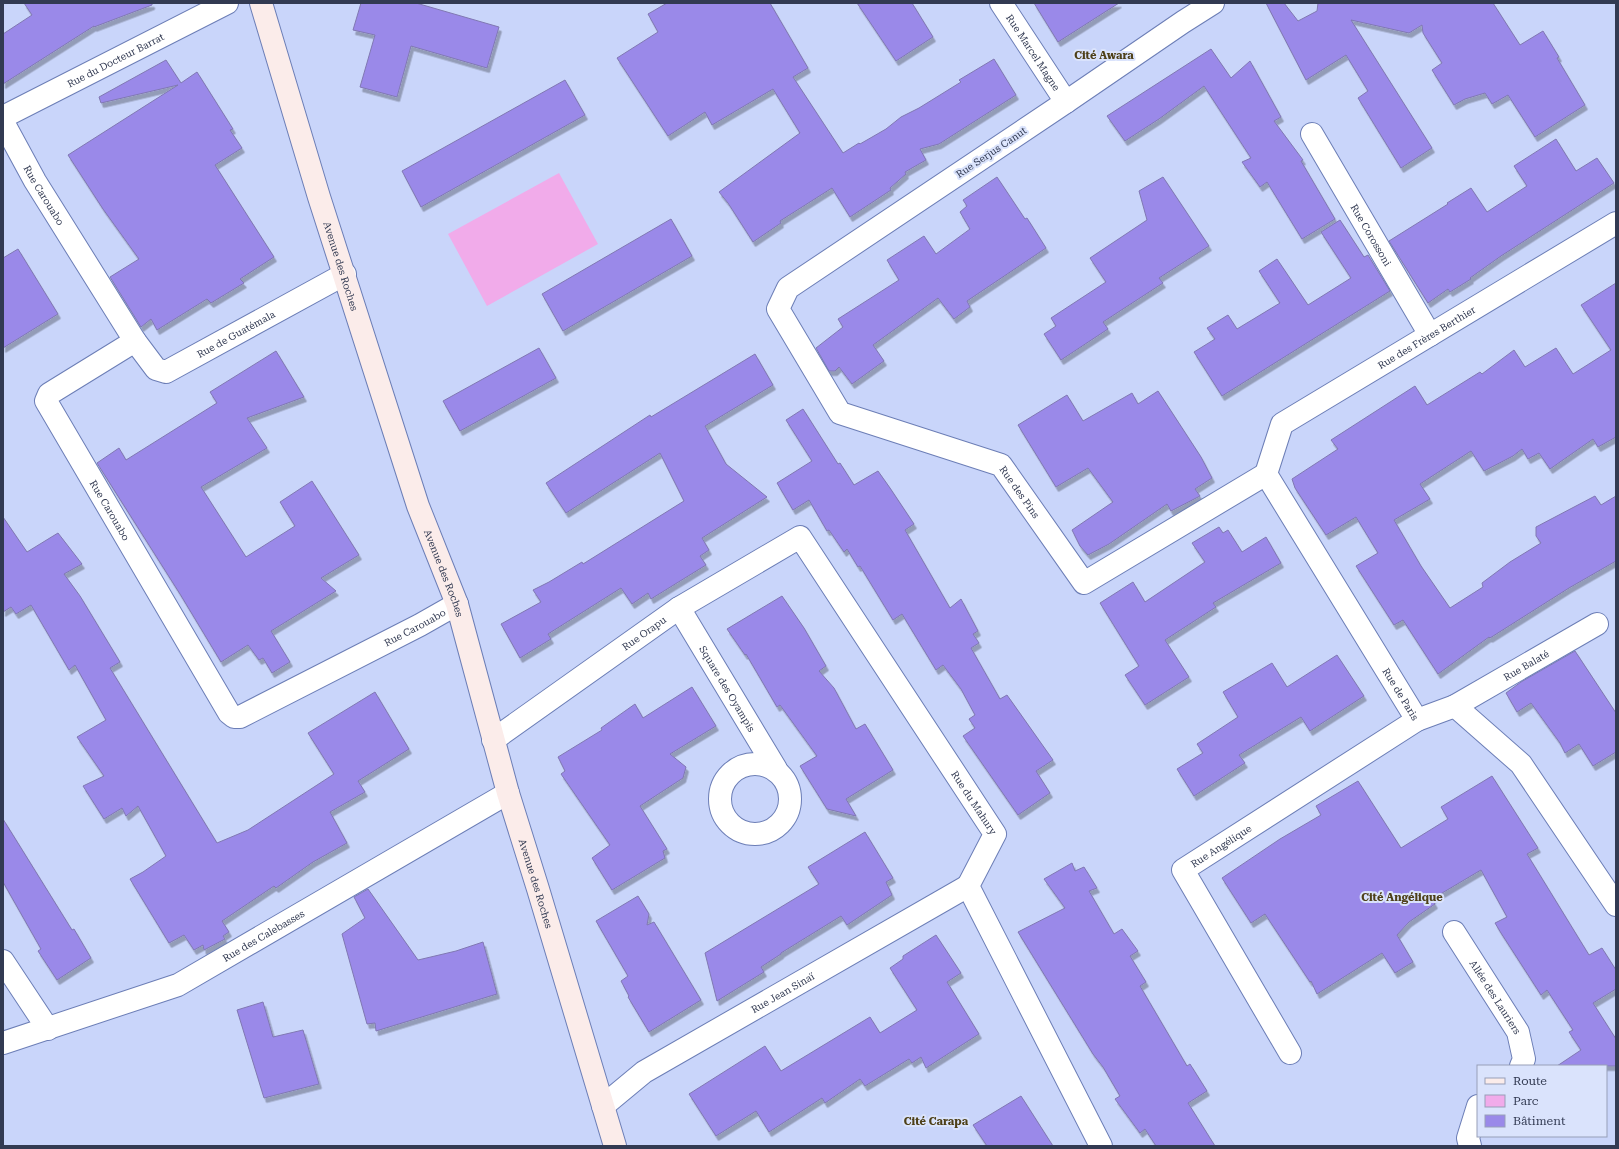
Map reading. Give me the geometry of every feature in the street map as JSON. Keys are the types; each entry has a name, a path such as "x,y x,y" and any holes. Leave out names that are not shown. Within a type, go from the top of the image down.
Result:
{"street":[{"name":"Rue du Docteur Barrat","path":"3,117 228,3"},
{"name":"Avenue des Roches","path":"261,3 319,197 345,274 418,506 457,604 508,793 615,1146"},
{"name":"Rue Marcel Magne","path":"1001,3 1066,102"},
{"name":"Rue Serjus Canut","path":"778,309 788,288 1213,3"},
{"name":"Rue Carouabo","path":"3,122 35,180 135,341 49,394 46,401 229,713 234,717 240,717 420,625 457,604"},
{"name":"Rue Corossoni","path":"1312,134 1430,335"},
{"name":"Rue des Frères Berthier","path":"1266,474 1282,424 1616,223"},
{"name":"Rue de Guatémala","path":"135,341 156,369 166,372 345,274"},
{"name":"Rue des Pins","path":"778,309 840,413 1000,465 1084,583 1266,474"},
{"name":"Rue de Paris","path":"1266,474 1417,720 1456,706"},
{"name":"Rue Orapu","path":"493,740 679,608 800,537"},
{"name":"Rue du Mahury","path":"800,537 995,834 968,886"},
{"name":"Square des Oyampis","path":"679,608 776,769"},
{"name":"Rue Balaté","path":"1456,706 1597,624"},
{"path":"1456,706 1521,764 1616,905"},
{"name":"Rue Angélique","path":"1290,1053 1183,870 1417,720"},
{"name":"Rue des Calebasses","path":"3,1043 178,985 508,793"},
{"name":"Rue Jean Sinaï","path":"603,1106 644,1072 968,886"},
{"path":"968,886 1101,1146"},
{"name":"Allée des Lauriers","path":"1454,932 1518,1032 1524,1059 1521,1065"},
{"path":"3,961 48,1029"},
{"path":"1470,1146 1468,1138 1477,1109"}],"green space":[{"path":"559,173 598,244 487,306 448,234"}],"building":[{"path":"24,3 152,3 152,5 94,26 3,84 3,34 32,15"},
{"path":"361,3 416,3 499,27 487,68 411,46 397,97 360,87 375,35 353,30"},
{"path":"667,3 770,3 808,68 793,77 843,153 886,129 901,117 919,108 961,82 959,80 994,59 1016,95 939,144 920,149 926,160 905,172 906,174 890,188 891,190 850,217 832,188 780,221 781,223 753,242 728,203 719,192 800,133 773,89 712,125 705,112 668,136 617,58 658,32 648,14"},
{"path":"857,3 912,3 933,37 896,61"},
{"path":"1034,3 1119,3 1058,42"},
{"path":"1266,3 1284,3 1298,21 1317,11 1318,3 1493,3 1520,45 1543,31 1585,105 1535,137 1508,95 1492,104 1485,93 1465,99 1454,105 1432,70 1442,63 1423,33 1422,25 1409,33 1351,20 1432,148 1401,168 1358,98 1368,91 1346,55 1306,80"},
{"path":"1211,49 1231,78 1250,61 1281,117 1274,121 1303,160 1301,161 1335,219 1302,239 1267,182 1260,187 1242,162 1251,158 1204,86 1159,119 1125,141 1107,116"},
{"path":"166,60 181,83 197,72 233,129 230,130 242,148 215,165 274,257 240,279 244,283 211,303 207,299 157,330 151,319 141,327 110,277 139,259 103,209 68,155 178,85 101,103 99,97"},
{"path":"565,80 585,115 421,207 402,171"},
{"path":"1556,139 1576,171 1597,158 1614,183 1501,256 1470,278 1471,279 1450,292 1448,289 1428,303 1389,241 1471,188 1487,212 1527,186 1514,166"},
{"path":"997,177 1025,219 1027,218 1046,248 967,301 970,307 954,319 938,298 873,345 884,361 852,384 839,367 835,371 829,371 816,348 843,327 838,319 899,280 887,260 924,236 936,254 970,229 960,212 967,206 963,200"},
{"path":"1163,177 1209,246 1159,278 1163,283 1103,322 1108,329 1061,360 1044,334 1056,326 1051,318 1106,282 1090,258 1147,220 1139,191"},
{"path":"671,219 692,256 563,331 542,294"},
{"path":"1340,220 1364,257 1368,255 1390,291 1222,396 1194,352 1215,339 1207,328 1228,315 1237,329 1280,303 1259,271 1277,259 1308,305 1351,278 1321,232"},
{"path":"18,249 58,314 3,348 3,258"},
{"path":"1616,283 1616,437 1598,447 1593,439 1550,469 1539,453 1528,459 1522,449 1513,456 1484,471 1471,451 1420,484 1430,499 1394,520 1421,566 1450,608 1483,587 1482,583 1510,562 1541,543 1536,536 1536,527 1595,496 1601,505 1616,496 1616,561 1569,588 1490,638 1489,637 1438,674 1403,620 1394,625 1356,566 1378,553 1356,517 1326,535 1295,488 1292,479 1338,449 1331,440 1415,386 1427,405 1480,372 1482,374 1514,350 1525,367 1556,348 1573,374 1611,350 1581,305"},
{"path":"539,348 556,378 460,431 443,401"},
{"path":"276,351 304,397 247,418 267,448 201,487 246,557 295,526 280,502 312,481 359,555 321,578 336,591 271,631 290,662 272,673 263,658 259,660 248,645 221,662 97,463 119,448 126,460 217,403 210,392"},
{"path":"755,354 773,385 705,426 726,464 767,497 702,538 709,550 700,556 706,565 651,599 648,593 632,604 621,588 548,634 551,639 520,658 501,624 541,602 533,590 582,562 583,564 684,501 660,453 566,513 546,483 650,415 651,417"},
{"path":"1158,391 1201,457 1212,478 1195,489 1200,496 1171,511 1167,504 1109,544 1088,555 1080,546 1072,530 1113,502 1088,468 1056,487 1018,425 1067,395 1083,421 1132,393 1138,404"},
{"path":"803,409 838,464 840,463 854,485 878,471 914,524 905,530 950,608 961,599 978,631 973,634 979,643 971,648 1000,699 1007,695 1053,760 1036,771 1050,793 1018,815 963,736 975,728 969,719 975,715 961,689 943,665 936,670 902,614 893,620 860,566 858,567 847,549 844,552 829,530 827,531 809,500 793,510 777,483 812,461 786,420"},
{"path":"3,517 27,552 58,533 82,564 64,574 80,596 120,662 110,668 217,843 248,830 334,774 308,733 375,692 409,749 358,781 365,792 330,812 347,843 313,862 276,888 274,886 222,921 229,932 223,936 225,939 204,950 203,945 194,950 184,935 169,943 130,879 166,856 138,806 126,816 122,808 104,819 83,786 104,776 77,737 106,720 75,665 69,670 31,605 16,614 11,607 3,612"},
{"path":"1219,527 1223,533 1228,530 1242,552 1266,537 1281,563 1213,603 1216,607 1165,640 1189,677 1145,705 1125,675 1139,666 1100,603 1133,582 1145,602 1205,562 1192,543"},
{"path":"782,596 804,628 826,666 819,671 834,688 856,729 865,724 893,770 846,799 856,816 827,809 800,766 817,756 780,705 777,707 746,654 745,655 727,629"},
{"path":"1575,651 1616,713 1616,752 1593,766 1579,744 1565,753 1560,743 1531,703 1517,712 1506,693 1521,682"},
{"path":"1337,655 1364,696 1310,731 1301,717 1239,755 1245,763 1194,796 1177,769 1203,753 1197,744 1238,717 1223,692 1272,663 1287,687"},
{"path":"692,687 716,726 670,754 686,767 683,778 640,806 667,849 663,851 665,858 612,890 592,858 610,845 561,774 565,771 558,757 602,730 601,728 635,704 643,718"},
{"path":"1492,776 1538,848 1527,854 1589,955 1602,948 1616,970 1616,989 1593,1003 1616,1039 1616,1066 1558,1065 1581,1050 1569,1032 1573,1030 1547,990 1541,995 1495,923 1507,917 1481,870 1432,899 1435,904 1409,922 1397,935 1413,962 1395,973 1382,953 1317,994 1311,981 1310,982 1265,914 1251,923 1222,878 1280,839 1321,815 1316,806 1358,781 1401,848 1448,819 1441,807"},
{"path":"3,819 91,958 57,980 38,951 41,949 3,882"},
{"path":"865,832 893,878 886,882 892,895 847,925 841,916 781,953 761,967 764,972 717,1001 705,953 819,884 808,867"},
{"path":"1072,863 1075,871 1084,867 1097,888 1089,891 1114,934 1122,929 1138,951 1130,956 1146,982 1140,986 1187,1066 1190,1064 1207,1091 1188,1103 1215,1146 1156,1146 1145,1129 1140,1133 1115,1099 1120,1096 1018,932 1065,908 1044,879"},
{"path":"368,889 418,960 456,951 483,942 497,994 376,1031 375,1023 367,1024 342,934 365,918 354,897"},
{"path":"638,896 649,914 647,925 654,922 701,1000 649,1032 628,997 629,996 621,981 628,976 596,921"},
{"path":"936,935 961,973 947,982 979,1034 926,1068 921,1057 912,1063 909,1059 865,1086 860,1079 825,1103 822,1098 769,1132 756,1111 716,1136 689,1094 765,1046 781,1071 870,1017 880,1033 917,1010 890,968 903,959 903,956"},
{"path":"263,1002 273,1037 303,1030 319,1084 264,1098 237,1010"},
{"path":"1021,1096 1053,1146 987,1146 973,1125"}],"district":[{"name":"Cité Awara","path":"1104,55"},
{"name":"Cité Angélique","path":"1402,897"},
{"name":"Cité Carapa","path":"936,1121"}]}
